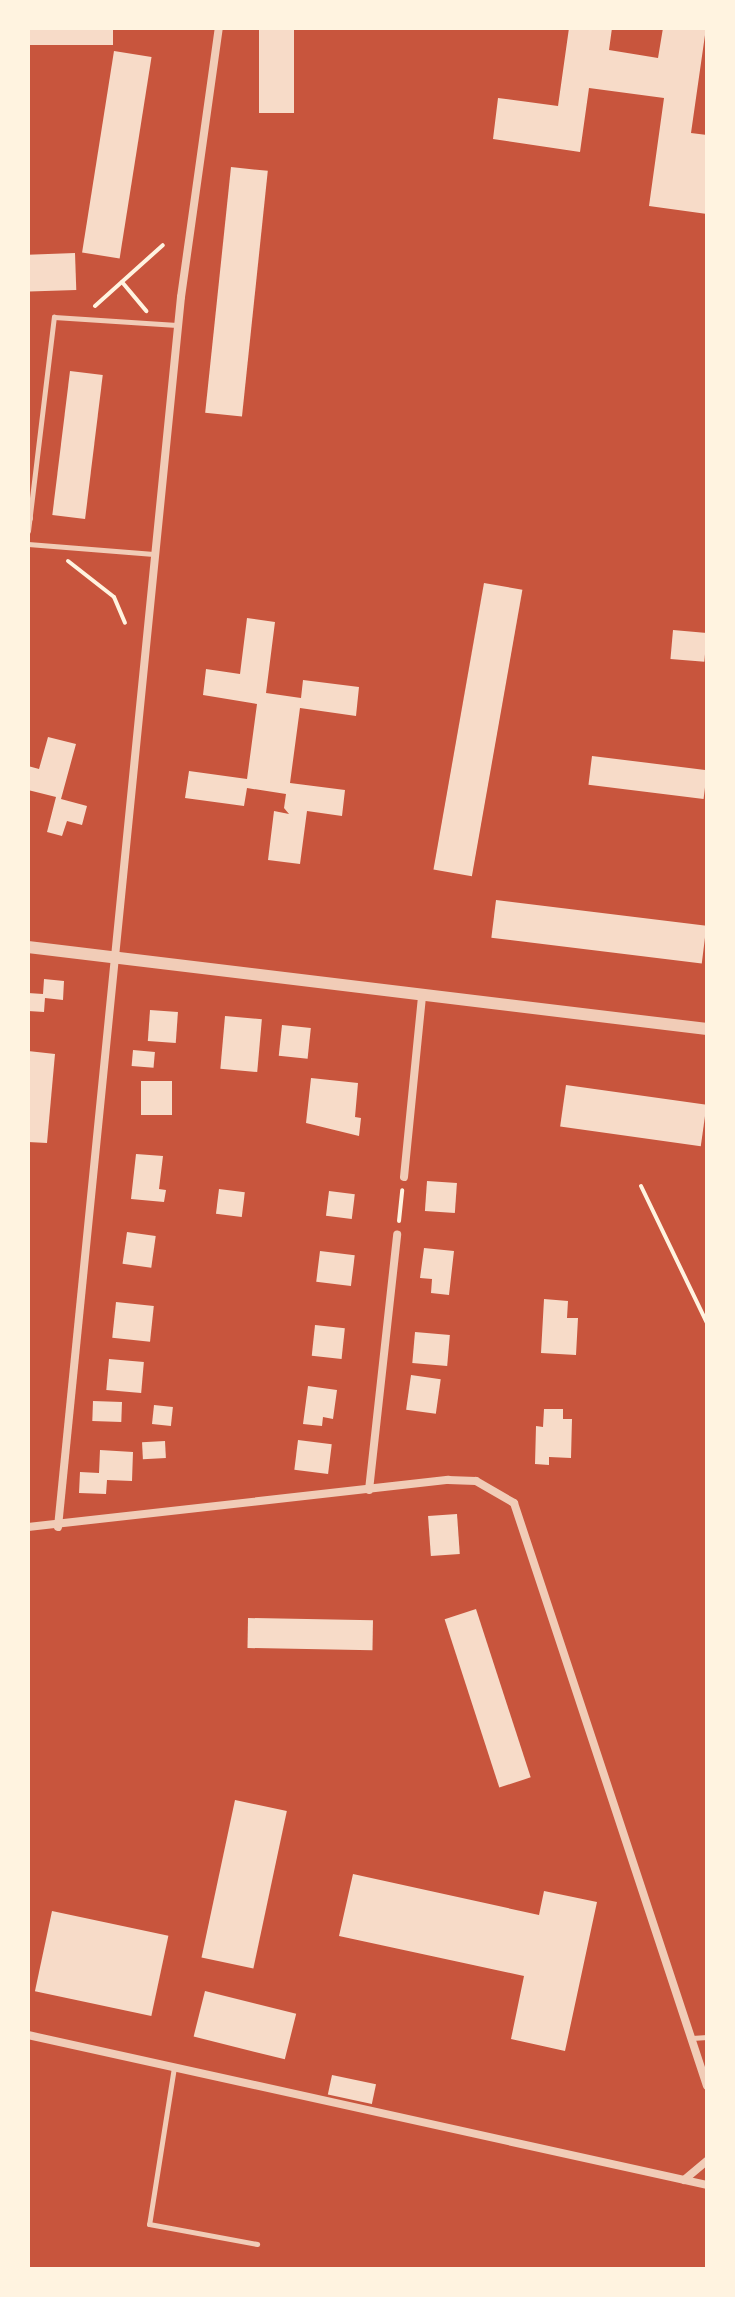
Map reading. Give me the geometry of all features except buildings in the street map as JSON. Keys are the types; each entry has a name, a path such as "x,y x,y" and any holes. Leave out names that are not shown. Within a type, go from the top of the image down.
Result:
{"street":[{"path":"58,1527 178,325 219,28"},
{"path":"28,947 422,998 707,1029"},
{"path":"404,1177 422,998"},
{"path":"369,1490 397,1235"},
{"path":"28,1527 58,1527 369,1490 476,1481 514,1503 521,1516 707,2086"},
{"path":"28,2035 707,2185"},
{"path":"684,2180 707,2161"}],"lane":[{"path":"28,531 54,317 178,325"},
{"path":"28,544 154,554"},
{"path":"692,2038 707,2037"},
{"path":"174,2067 149,2224 257,2244"}],"path":[{"path":"81,319 163,245"},
{"path":"122,282 157,323"},
{"path":"47,545 109,591 125,623"},
{"path":"397,1235 404,1177"},
{"path":"641,1186 707,1323"}]}
